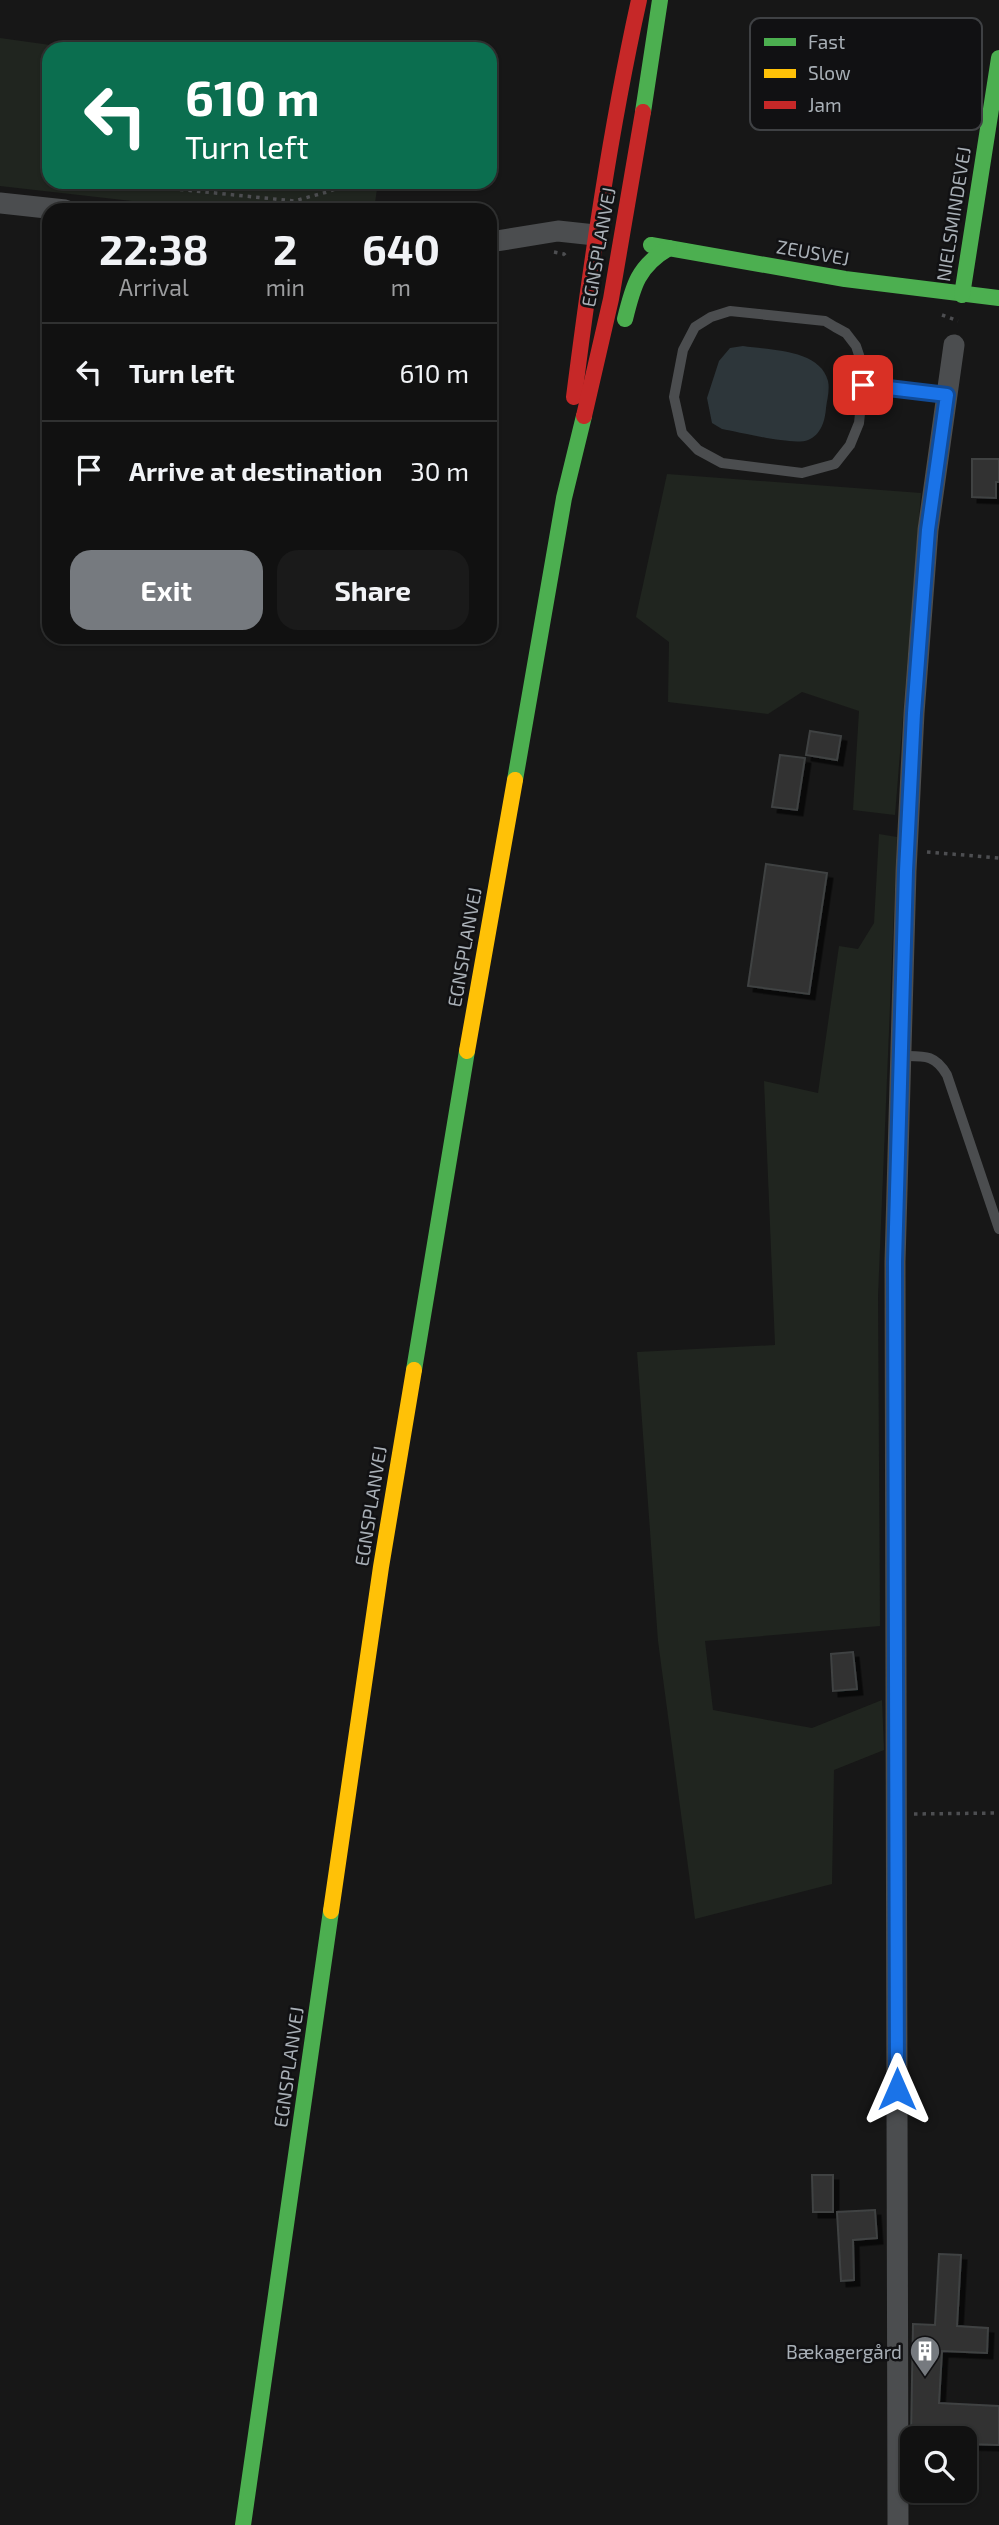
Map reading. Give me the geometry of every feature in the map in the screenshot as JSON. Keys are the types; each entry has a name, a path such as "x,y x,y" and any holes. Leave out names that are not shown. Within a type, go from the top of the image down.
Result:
{"main road":[{"name":"EGNSPLANVEJ","path":"572,502 579,351 621,82 639,0"},
{"name":"EGNSPLANVEJ","path":"243,2525 381,1567 453,1132 539,644 572,502 600,354 650,73 660,0"},
{"name":"NIELSMINDEVEJ","path":"962,295 999,58"},
{"name":"ZEUSVEJ","path":"595,235 845,279 999,298"},
{"path":"621,337 634,283 640,270 657,254 669,248"}],"street":[{"path":"0,203 42,208"},
{"path":"497,241 572,231 595,235"},
{"path":"898,2525 895,1262 907,850 914,713 928,530 954,345"}],"lane":[{"path":"730,311 825,321 846,333 856,346 862,364 863,385 859,423 850,445 835,464 802,473 722,463 698,450 682,433 674,397 682,350 695,327 711,317 730,311"},
{"path":"863,385 947,395"},
{"path":"901,1056 926,1056 940,1063 947,1075 999,1229"}],"path":[{"path":"176,189 294,201 335,189"},
{"path":"543,233 545,251 564,254 575,265"},
{"path":"934,311 958,321"},
{"path":"907,850 999,858"},
{"path":"897,1814 999,1813"}],"shaded area":[{"path":"0,38 42,44 42,189 377,189 375,203 149,203 0,186"},
{"path":"743,346 792,353 815,363 823,370 829,391 822,427 816,435 801,441 779,440 722,429 712,423 707,398 719,361 730,348"},
{"path":"667,474 921,493 895,815 853,810 859,711 802,692 768,714 668,702 669,642 636,617"},
{"path":"879,834 897,837 878,1296 880,1626 705,1641 713,1710 812,1728 882,1700 884,1750 834,1770 832,1884 695,1919 658,1641 637,1352 775,1345 764,1081 818,1093 839,946 858,949 874,923"}],"building":[{"path":"972,459 999,459 996,498 972,497"},
{"path":"810,731 841,736 837,760 806,755"},
{"path":"780,755 805,758 797,810 772,807"},
{"path":"766,864 827,873 809,994 748,986"},
{"path":"853,1652 857,1689 833,1691 831,1654"},
{"path":"812,2175 833,2175 833,2212 813,2212"},
{"path":"875,2210 877,2238 853,2240 854,2280 841,2281 837,2212"},
{"name":"Bækagergård","path":"939,2254 961,2255 957,2326 988,2328 987,2353 942,2351 939,2403 999,2406 999,2445 977,2444 977,2426 911,2426 913,2324 935,2325"}],"traffic: fast":[{"path":"643,112 660,0"},
{"path":"962,295 999,58"},
{"path":"651,245 845,279 999,298"},
{"path":"625,319 638,278 650,262 669,248"},
{"path":"515,780 564,498 584,416"},
{"path":"414,1370 467,1051"},
{"path":"243,2525 331,1911"}],"traffic: slow":[{"path":"467,1051 515,780"},
{"path":"331,1911 381,1567 414,1370"}],"traffic: jam":[{"path":"574,397 602,198 639,0"},
{"path":"584,416 611,299 643,112"}],"place":[{"name":"Bækagergård","path":"925,2378"}],"route":[{"path":"863,385 947,395 928,530 914,713 906,871 895,1262 897,2089"}]}
